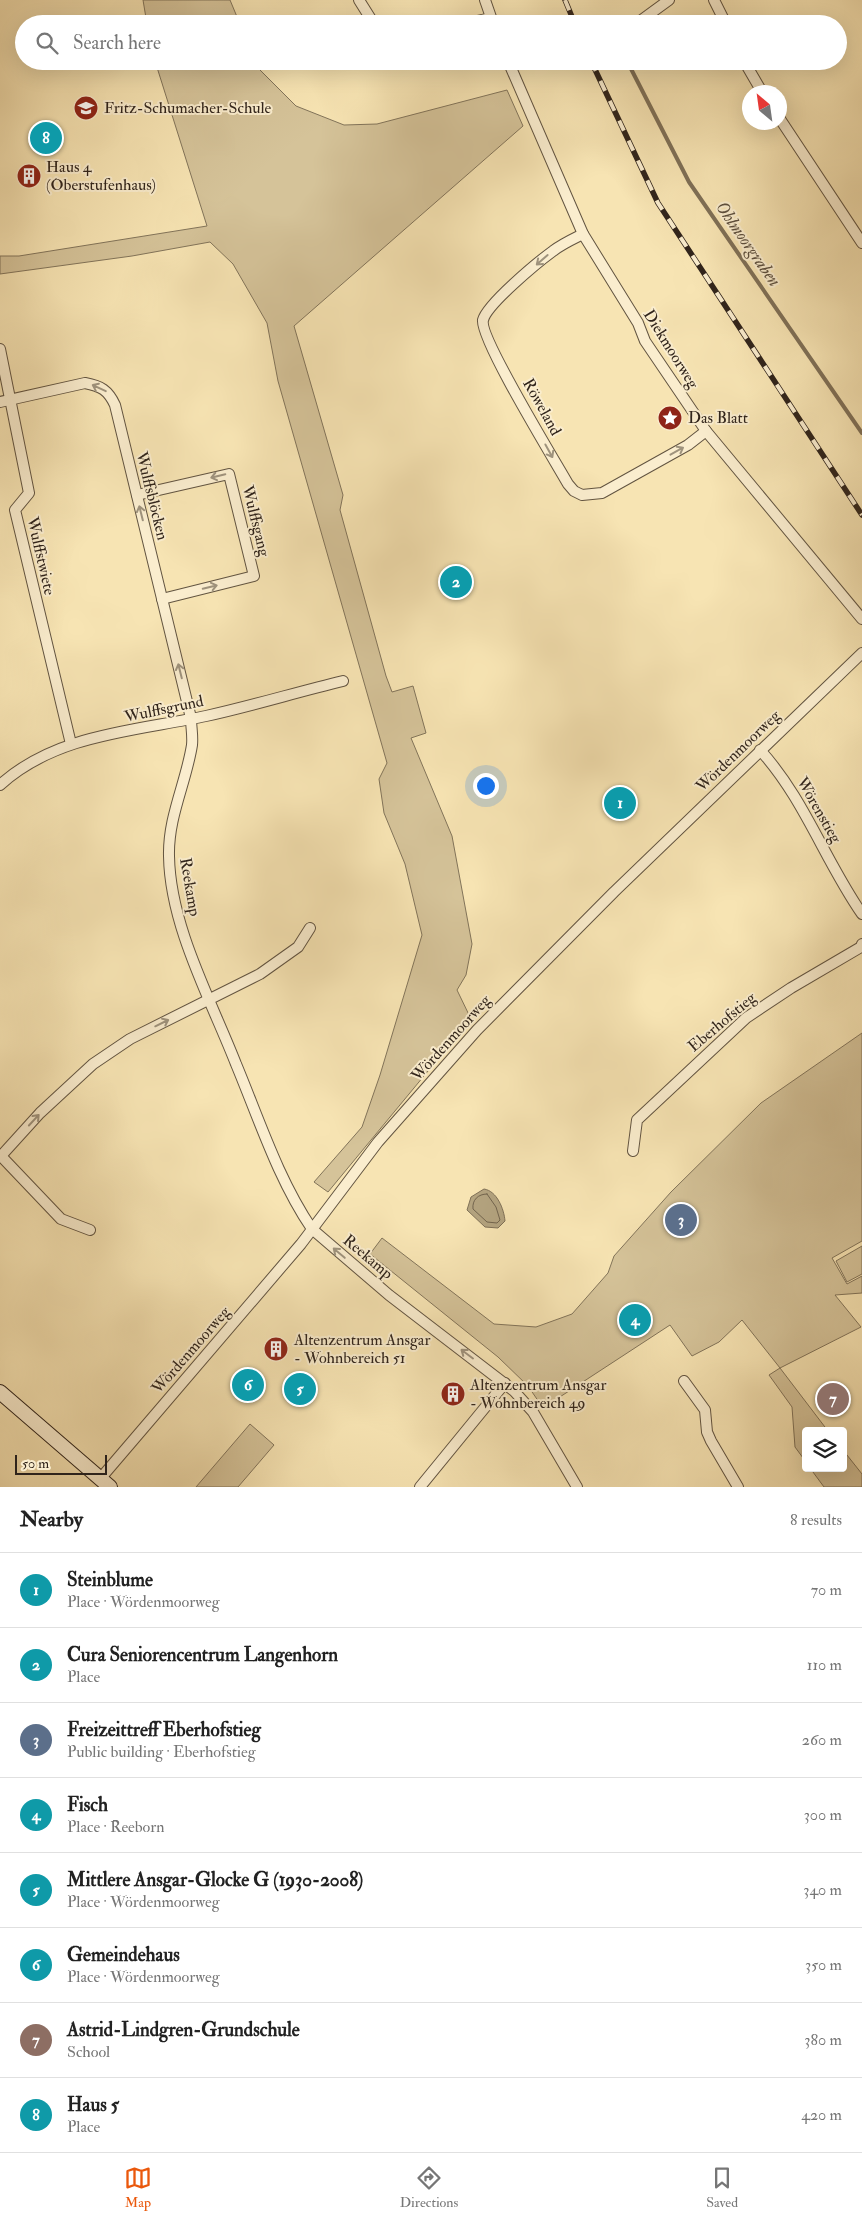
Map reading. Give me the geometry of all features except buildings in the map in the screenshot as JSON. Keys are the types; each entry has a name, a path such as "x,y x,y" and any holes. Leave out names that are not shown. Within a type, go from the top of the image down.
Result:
{"main road":[{"path":"0,1392 105,1483"}],"street":[{"path":"359,0 368,15"},
{"path":"485,0 490,15"},
{"path":"648,15 669,0"},
{"path":"714,0 722,15"},
{"name":"Diekmoorweg","path":"512,70 583,234 638,323 645,341 706,431 862,619"},
{"path":"749,70 758,85"},
{"path":"787,130 862,243"},
{"name":"Röweland","path":"583,234 554,250 487,311 483,322 485,334 498,359 568,484 574,491 582,495 602,493 688,445 706,431"},
{"name":"Wulffstwiete","path":"0,349 5,401 29,493 15,510 71,744"},
{"name":"Wulffsblöcken","path":"5,401 85,383 100,386 110,394 115,405 191,718"},
{"name":"Wulffsgang","path":"137,495 229,474 254,576 162,599"},
{"name":"Wördenmoorweg","path":"105,1483 312,1229 378,1142 477,1030 760,750 862,653"},
{"name":"Wulffsgrund","path":"0,785 15,771 41,756 71,744 191,718 343,681"},
{"name":"Reekamp","path":"191,718 192,744 174,807 168,856 178,912 209,1000 285,1181 312,1229 390,1295 505,1383 533,1412 577,1487"},
{"name":"Wörenstieg","path":"760,750 785,782 862,914"},
{"path":"90,1230 61,1219 0,1156 40,1113 93,1064 130,1039 260,974 298,947 310,928"},
{"name":"Eberhofstieg","path":"633,1151 637,1120 671,1086 746,1018 791,988 861,947 862,944"},
{"path":"684,1381 705,1410 707,1432 738,1487"},
{"path":"420,1487 505,1383"}],"shaded area":[{"path":"143,0 230,0 236,15 146,15"},
{"path":"158,70 260,70 296,106 344,125 377,124 507,90 523,126 294,326 343,495 340,510 386,676 392,692 413,686 426,733 411,738 452,836 472,944 466,975 457,990 471,1019 328,1192 314,1182 362,1127 380,1075 422,935 405,864 384,813 379,779 387,763 278,381 267,323 233,264 210,242 132,256 0,274 0,256 19,256 207,226"},
{"path":"862,1033 862,1241 832,1258 847,1284 862,1276 862,1293 835,1295 861,1327 780,1368 742,1320 719,1342 692,1356 670,1325 543,1408 528,1386 498,1357 370,1254 382,1238 494,1324 536,1327 572,1314 608,1273 614,1256 671,1192 761,1103"},
{"path":"862,1246 862,1274 847,1282 836,1261"},
{"path":"780,1368 825,1427 802,1427 802,1457 795,1447 792,1407 769,1375"},
{"path":"250,1424 274,1445 238,1487 196,1487"},
{"path":"847,1455 862,1474 862,1487 824,1487 813,1472 847,1472"}],"water":[{"path":"484,1189 493,1193 503,1211 505,1221 498,1228 485,1227 467,1210 471,1197"}],"waterway":[{"name":"Ohlmoorgraben","path":"632,70 689,182 862,433"}],"railway":[{"path":"565,0 571,15"},
{"path":"595,70 658,203 862,515"}],"place":[{"name":"Fritz-Schumacher-Schule","path":"86,108"},
{"name":"Haus 5","path":"46,138"},
{"name":"Haus 4 (Oberstufenhaus)","path":"29,176"},
{"name":"Das Blatt","path":"670,418"},
{"name":"Cura Seniorencentrum Langenhorn","path":"456,582"},
{"name":"Steinblume","path":"620,803"},
{"name":"Freizeittreff Eberhofstieg","path":"681,1220"},
{"name":"Fisch","path":"635,1320"},
{"name":"Altenzentrum Ansgar - Wohnbereich 51","path":"276,1349"},
{"name":"Gemeindehaus","path":"248,1385"},
{"name":"Mittlere Ansgar-Glocke G (1930-2008)","path":"300,1389"},
{"name":"Altenzentrum Ansgar - Wohnbereich 49","path":"453,1394"},
{"name":"Astrid-Lindgren-Grundschule","path":"833,1399"}]}
